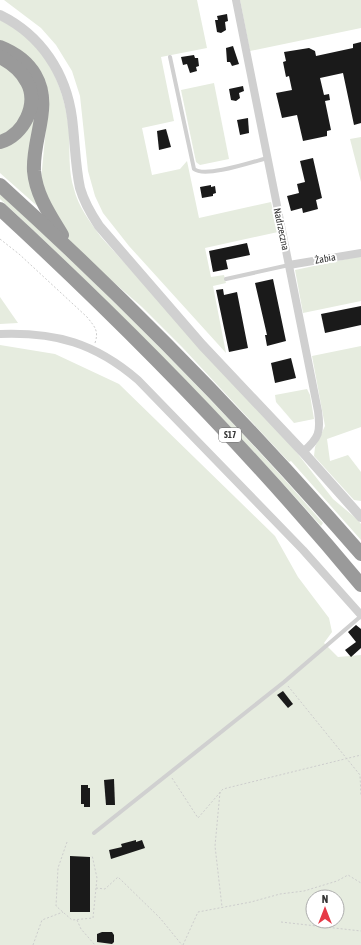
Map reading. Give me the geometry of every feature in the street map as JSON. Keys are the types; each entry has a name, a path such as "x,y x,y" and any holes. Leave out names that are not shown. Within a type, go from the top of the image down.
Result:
{"highway":[{"path":"0,47 22,59 32,69 39,82 43,101 35,154 35,178 48,212 74,254"},
{"path":"0,57 19,70 28,82 31,97 30,109 25,122 16,133 0,142"},
{"name":"S17","path":"0,185 74,254 205,382 361,554"},
{"name":"S17","path":"0,209 59,263 239,444 361,585"}],"street":[{"name":"Nadrzeczna","path":"236,0 320,426 316,439 303,452"},
{"path":"0,15 22,28 38,43 52,61 61,77 69,104 81,189 87,206 99,226 202,345 359,512"},
{"name":"Żabia","path":"289,265 361,253"},
{"path":"0,334 27,333 54,336 76,342 93,349 121,366 138,380 303,550 361,615"}],"lane":[{"path":"170,57 194,169 199,172 209,172 267,158"},
{"path":"226,279 289,265"},
{"path":"94,833 284,682 361,615"}],"path":[{"path":"0,239 19,254 92,322 97,328 97,335 93,349"},
{"path":"284,682 360,775 361,796"},
{"path":"169,774 198,818 223,789 361,755"},
{"path":"220,791 215,846 222,907"},
{"path":"67,842 58,868 56,906 72,920 93,918 97,878 92,855"},
{"path":"96,888 105,889 118,877 160,918 182,945 198,912 280,894 304,891 337,881 348,875 361,883"},
{"path":"33,945 42,920 63,912"},
{"path":"77,920 81,929 95,945"},
{"path":"281,922 361,931"}],"shaded area":[{"path":"4,0 197,0 207,48 161,57 174,121 142,128 152,175 180,169 187,161 199,218 271,202 278,232 205,248 211,277 224,275 226,283 213,286 226,353 129,246 103,213 95,196 88,171 80,96 72,71 56,45 41,28"},
{"path":"240,0 361,0 361,28 250,51"},
{"path":"0,20 29,39 50,66 57,81 67,114 72,182 78,202 93,226 101,237 294,449 333,499 358,520 361,524 361,540 291,461 289,462 182,347 142,307 79,252 61,230 41,180 49,96 45,80 0,43"},
{"path":"0,51 21,63 35,85 38,106 31,148 30,173 35,193 44,212 0,173 0,147 16,139 27,128 33,115 35,102 33,88 26,75 15,63 0,54"},
{"path":"0,62 15,72 27,96 22,120 0,137"},
{"path":"214,83 229,159 200,165 196,162 181,90"},
{"path":"361,137 361,182 350,139"},
{"path":"0,194 125,313 206,395 323,523 321,526 204,399 124,318 0,199"},
{"path":"361,256 361,301 303,313 295,270"},
{"path":"0,297 18,323 0,324"},
{"path":"0,345 55,354 119,384 275,536 298,577 329,618 332,632 324,643 338,657 361,655 361,945 0,945"},
{"path":"361,346 361,427 327,439 330,461 348,455 361,472 361,501 354,500 314,456 315,447 325,426 312,356"},
{"path":"307,389 310,395 314,419 294,423 276,402 275,395"}],"building":[{"path":"227,14 228,21 225,22 226,30 221,33 217,32 215,20 218,20 217,16"},
{"path":"361,42 361,123 354,125 343,73 320,78 324,95 329,94 330,100 325,101 331,130 327,131 327,136 303,141 297,115 282,118 276,93 292,90 289,76 286,77 283,62 286,61 284,52 309,48 315,51 316,56 353,48 353,44"},
{"path":"233,46 239,64 232,66 230,62 227,62 226,48"},
{"path":"194,55 195,58 198,58 199,66 196,67 197,71 190,73 187,64 183,65 181,57"},
{"path":"243,86 244,91 239,93 240,98 236,101 231,100 229,89"},
{"path":"248,118 249,133 240,135 237,120"},
{"path":"166,129 171,147 159,150 157,131"},
{"path":"313,158 322,198 316,200 318,209 303,213 302,208 291,211 287,196 299,193 297,184 305,182 300,161"},
{"path":"211,185 211,187 215,186 216,193 213,194 213,196 202,198 200,187"},
{"path":"247,243 250,255 226,260 228,269 213,272 209,251"},
{"path":"273,279 286,341 267,346 265,335 267,335 255,283"},
{"path":"223,289 224,295 237,292 248,348 229,352 216,290"},
{"path":"361,306 361,325 325,333 321,314"},
{"path":"291,358 296,378 275,383 271,363"},
{"path":"356,625 361,629 361,648 351,657 345,650 356,642 348,632"},
{"path":"283,691 293,704 288,708 277,695"},
{"path":"114,779 115,805 106,805 104,780"},
{"path":"81,785 88,785 88,788 90,788 90,807 84,807 84,804 81,804"},
{"path":"136,840 136,842 142,840 145,848 111,859 109,850 122,847 121,844"},
{"path":"70,856 90,857 90,912 70,912"},
{"path":"102,932 112,932 114,935 114,942 112,944 97,942 97,934"}]}
